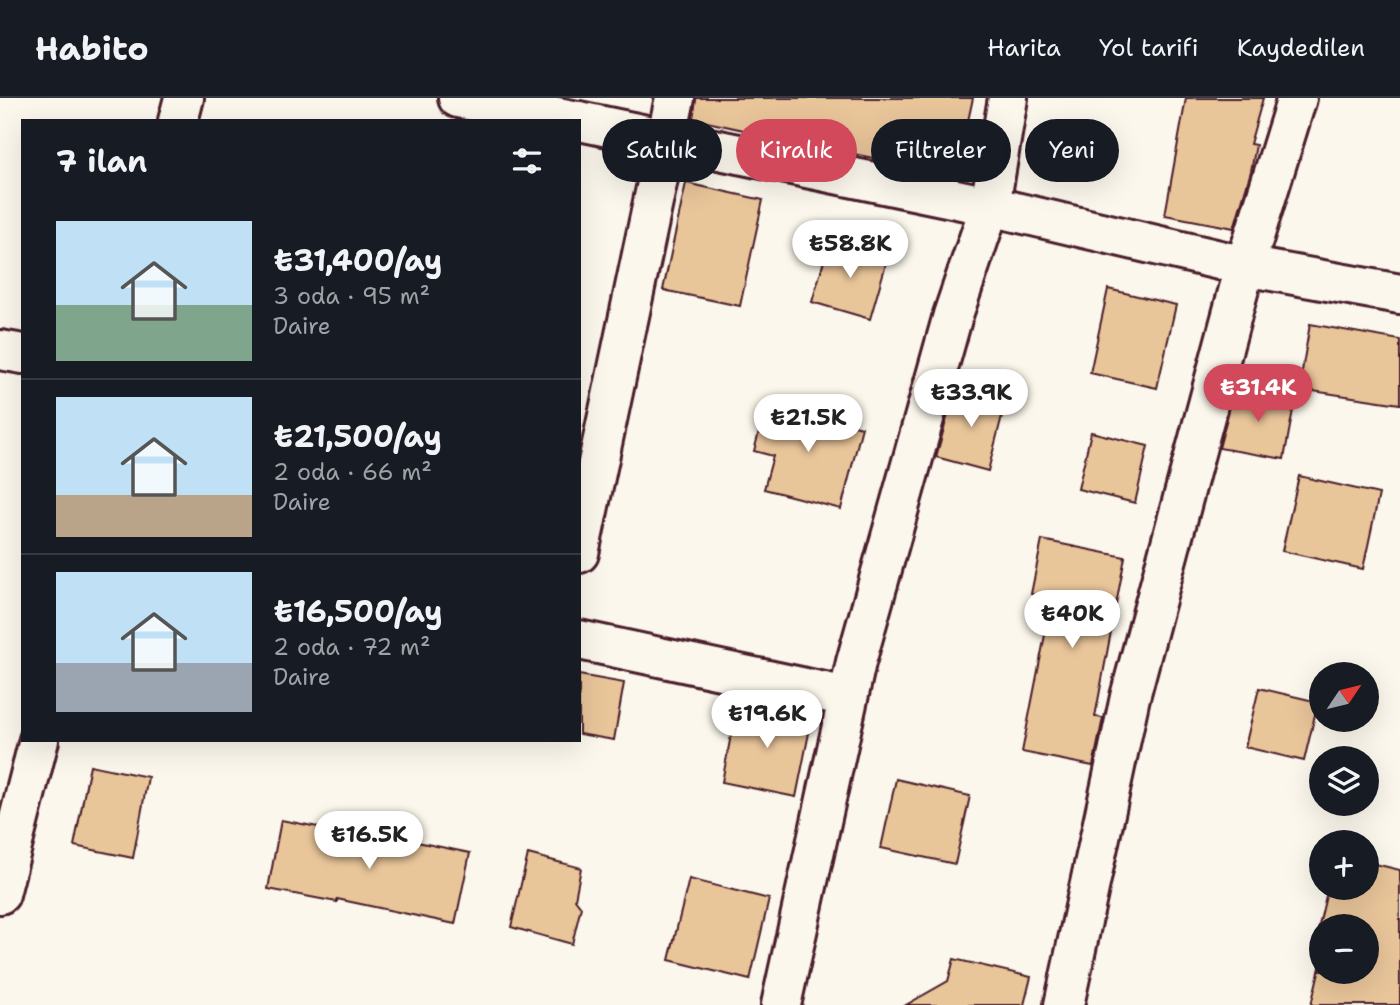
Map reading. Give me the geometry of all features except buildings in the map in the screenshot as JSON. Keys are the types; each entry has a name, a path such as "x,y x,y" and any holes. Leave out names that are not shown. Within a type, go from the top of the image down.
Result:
{"street":[{"path":"179,119 184,98"},
{"path":"458,98 568,119"},
{"path":"670,119 674,98"},
{"path":"781,1005 848,697 953,315 990,206 1008,98"},
{"path":"1064,1005 1130,697 1245,266 1297,98"},
{"path":"581,121 602,125"},
{"path":"722,150 990,206 1245,266 1400,294"},
{"path":"581,544 658,182"},
{"path":"0,350 21,354"},
{"path":"581,640 848,697"},
{"path":"0,894 38,742"}]}
